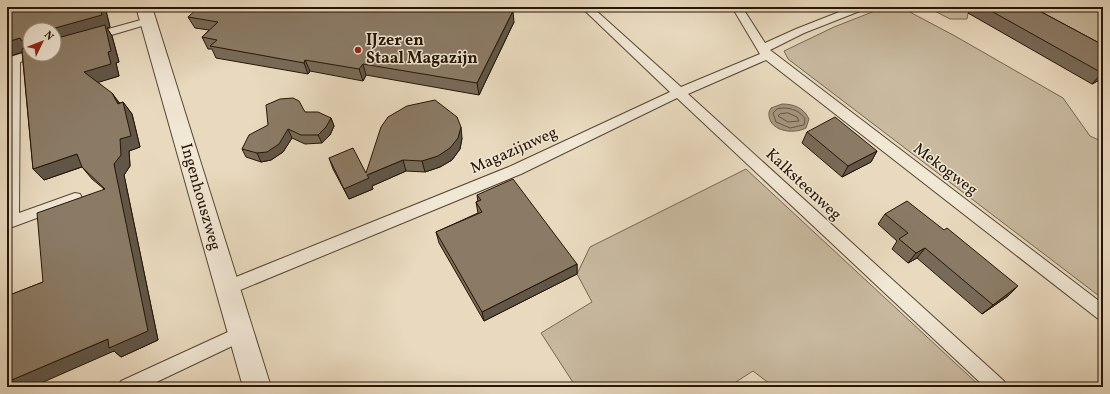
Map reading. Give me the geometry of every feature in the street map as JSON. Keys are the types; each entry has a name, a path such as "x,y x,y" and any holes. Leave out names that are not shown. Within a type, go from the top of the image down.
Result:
{"street":[{"name":"Ingenhouszweg","path":"146,14 257,387"}],"lane":[{"name":"Kalksteenweg","path":"586,7 998,387"},
{"path":"737,7 765,52"},
{"name":"Magazijnweg","path":"227,288 270,269 516,170 765,52 800,31 861,7"},
{"path":"62,45 146,14"},
{"name":"Mekogweg","path":"765,52 1103,312"},
{"path":"22,58 14,60 10,222 75,198"},
{"path":"127,387 241,334"}],"shaded area":[{"path":"885,7 904,9 955,36 1063,98 1090,136 1103,142 1103,299 788,59 784,51 834,27"},
{"path":"927,7 981,7 968,13 967,19 950,19"},
{"path":"996,7 1103,7 1103,62"},
{"path":"746,169 981,387 774,387 753,371 728,387 576,387 541,333 592,302 577,274 590,247"}],"water":[{"path":"782,104 798,107 807,115 809,119 806,128 788,131 782,130 772,124 769,118 771,108"}],"building":[{"path":"7,7 100,7 102,15 62,26 62,22 22,22 22,41 20,38 7,42"},
{"name":"IJzer en Staal Magazijn","path":"199,7 488,7 513,11 477,83 363,64 359,69 305,60 304,63 210,46 217,40 202,37 218,22 188,17"},
{"path":"984,7 1032,7 1103,45 1103,72 1102,73"},
{"path":"105,25 111,51 108,52 111,64 84,72 112,93 118,104 123,102 131,136 120,139 121,155 114,164 148,331 109,348 108,339 7,382 7,296 43,282 37,213 105,189 82,167 77,154 33,169 23,62 62,62 62,37"},
{"path":"293,98 299,101 305,112 318,112 331,118 326,127 318,135 301,135 288,129 279,144 267,152 257,153 242,149 249,135 268,125 266,105 280,99"},
{"path":"435,100 457,117 461,127 458,138 450,148 438,156 422,161 403,160 367,175 369,178 344,189 329,158 353,148 366,173 381,127 388,117 407,106"},
{"path":"835,117 877,151 848,166 807,132"},
{"path":"513,179 577,264 482,312 436,232 482,212 476,202 481,200 477,195"},
{"path":"907,201 944,230 947,228 1018,286 993,305 925,248 916,253 899,239 908,233 885,214"}],"place":[{"name":"IJzer en Staal Magazijn","path":"358,50"}]}
